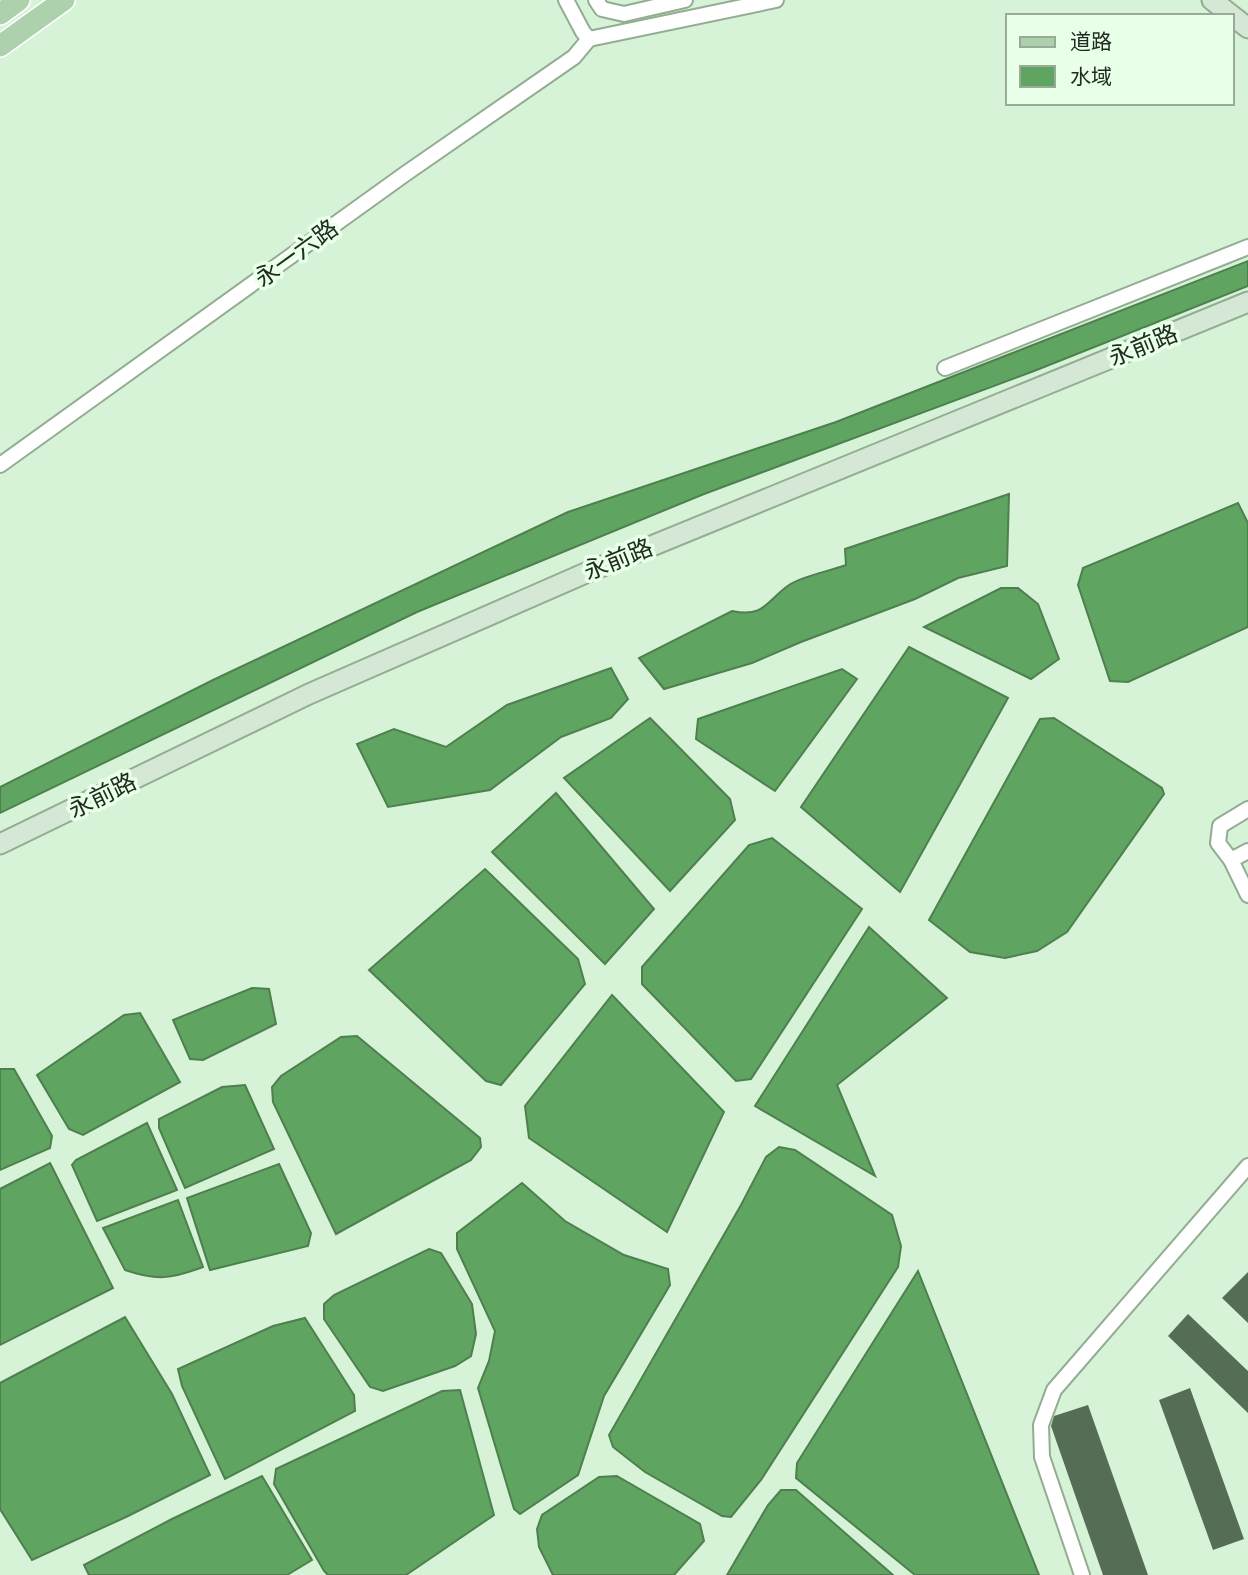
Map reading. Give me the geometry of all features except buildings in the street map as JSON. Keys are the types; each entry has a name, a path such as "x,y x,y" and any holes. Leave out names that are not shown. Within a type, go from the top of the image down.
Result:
{"main road":[{"path":"0,13 19,0"},
{"path":"0,46 64,0"}],"street":[{"path":"566,0 589,39 776,0"},
{"path":"596,0 602,9 624,14 685,0"},
{"path":"1212,0 1230,14"},
{"path":"1234,17 1248,28"},
{"name":"永一六路","path":"0,466 405,174 574,57 589,39"},
{"path":"944,368 1248,247"},
{"name":"永前路","path":"0,844 309,694 562,583 1248,302"},
{"path":"1248,809 1220,826 1218,844 1231,860 1248,895"},
{"path":"1231,860 1248,851"},
{"path":"1082,1575 1042,1457 1041,1425 1054,1390 1248,1166"}],"water":[{"path":"1248,261 1248,286 1034,371 704,494 417,612 0,813 0,787 213,680 568,512 836,422"},
{"path":"1009,494 1007,566 958,578 915,599 752,663 664,689 639,658 732,611 743,613 758,610 795,582 846,565 845,549"},
{"path":"1238,503 1248,523 1248,627 1128,682 1110,681 1078,585 1083,568"},
{"path":"1001,588 1018,588 1038,604 1059,659 1031,679 924,627"},
{"path":"909,647 1008,698 900,892 801,807"},
{"path":"611,668 628,699 611,718 561,737 490,790 388,807 357,744 394,729 446,747 507,705"},
{"path":"842,669 857,679 775,791 696,739 698,719"},
{"path":"650,718 730,799 735,820 670,891 564,778"},
{"path":"1054,718 1162,788 1164,794 1067,932 1037,951 1005,958 970,952 929,920 1040,719"},
{"path":"556,793 654,909 605,964 492,852"},
{"path":"772,838 862,909 751,1079 736,1081 642,984 642,967 749,845"},
{"path":"485,869 578,959 585,984 501,1085 486,1081 369,970"},
{"path":"869,927 947,998 837,1085 875,1176 755,1106"},
{"path":"252,988 269,989 276,1024 203,1060 190,1059 173,1020"},
{"path":"612,995 724,1112 667,1232 529,1138 525,1106"},
{"path":"140,1013 180,1082 83,1135 69,1129 37,1075 124,1015"},
{"path":"357,1036 480,1138 481,1147 471,1160 336,1234 273,1102 272,1087 281,1076 341,1037"},
{"path":"0,1069 14,1069 52,1136 50,1148 0,1170"},
{"path":"245,1085 274,1149 185,1188 159,1128 159,1119 222,1087"},
{"path":"147,1123 177,1190 97,1221 72,1165 76,1160"},
{"path":"779,1147 795,1150 892,1215 901,1246 898,1267 761,1480 731,1517 722,1516 645,1472 613,1447 609,1435 766,1157"},
{"path":"50,1163 113,1288 0,1345 0,1189"},
{"path":"279,1164 311,1233 308,1246 210,1270 187,1198"},
{"path":"522,1183 565,1221 624,1255 668,1269 670,1285 604,1396 578,1475 520,1514 514,1509 478,1388 489,1361 495,1331 457,1249 457,1233"},
{"path":"178,1200 203,1267 164,1277 146,1276 125,1270 103,1228"},
{"path":"429,1249 441,1253 472,1304 476,1334 471,1356 455,1366 383,1391 370,1387 324,1319 324,1304 334,1295"},
{"path":"918,1271 1039,1575 915,1575 796,1478 797,1463"},
{"path":"125,1317 172,1394 210,1475 32,1560 0,1509 0,1383"},
{"path":"305,1318 354,1395 355,1411 225,1479 182,1386 178,1369 273,1326"},
{"path":"460,1390 494,1515 406,1575 328,1575 274,1484 276,1469 442,1391"},
{"path":"262,1476 312,1560 287,1575 89,1575 84,1565"},
{"path":"617,1476 700,1524 704,1541 674,1575 553,1575 539,1547 537,1529 542,1515 599,1477"},
{"path":"781,1490 796,1490 893,1575 727,1575 768,1505"}]}
